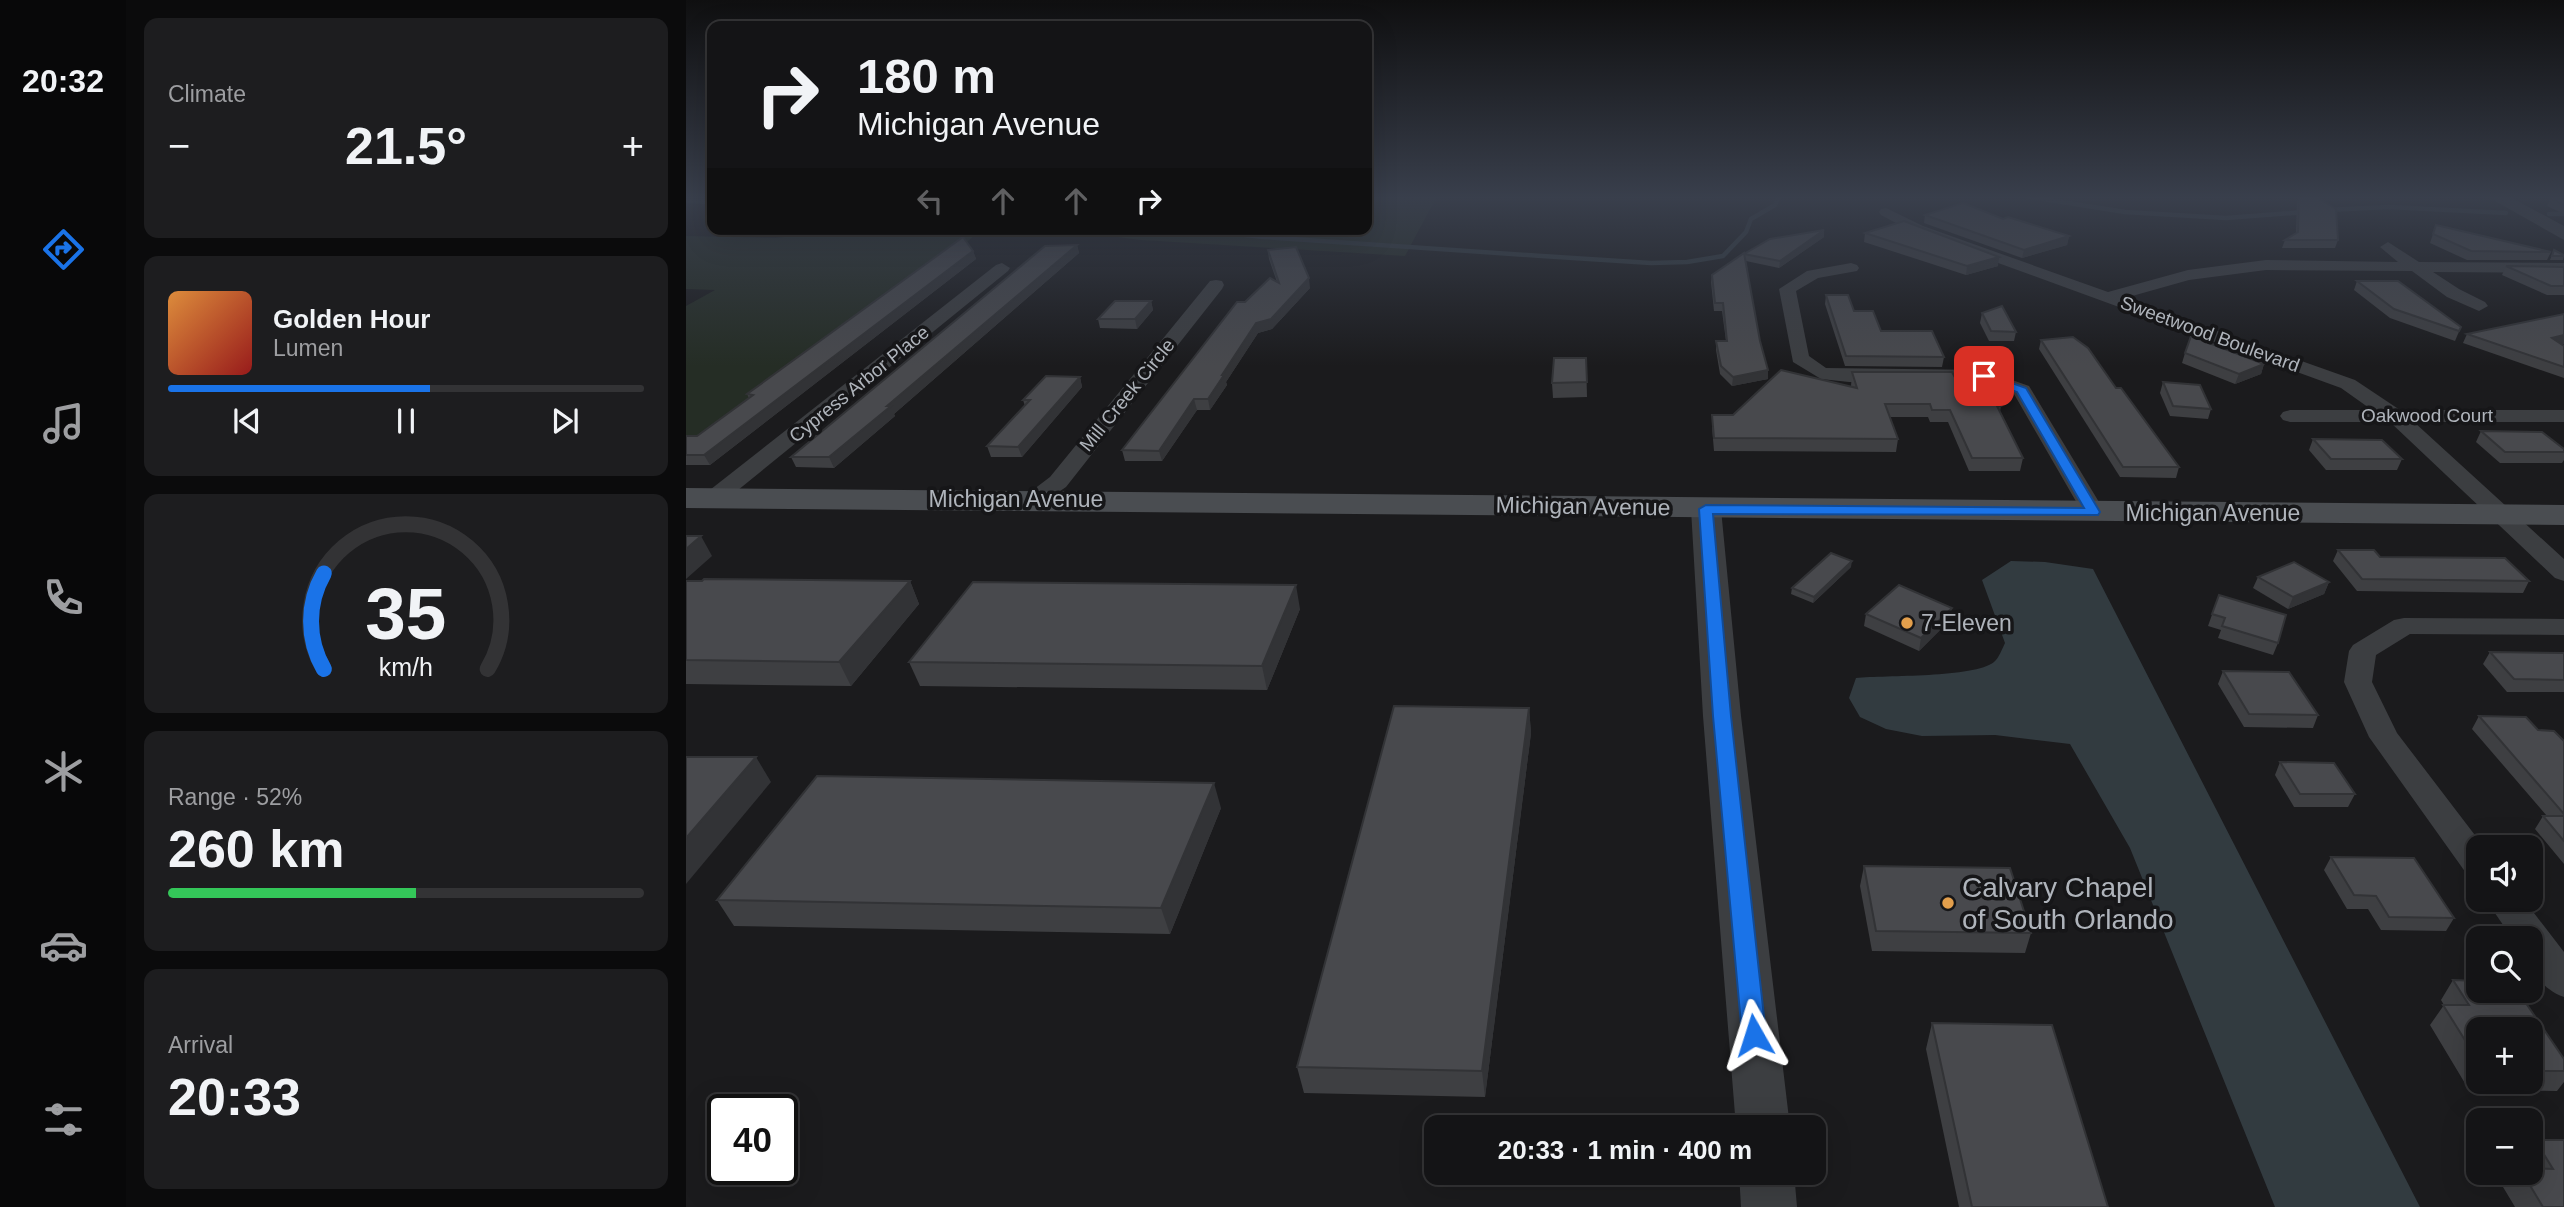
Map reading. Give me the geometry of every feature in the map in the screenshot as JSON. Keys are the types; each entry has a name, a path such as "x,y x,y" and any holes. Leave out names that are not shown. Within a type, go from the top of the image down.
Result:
{"main road":[{"name":"Michigan Avenue","path":"700,498 1033,499 1706,509 2564,516"}],"street":[{"name":"Sweetwood Boulevard","path":"1986,253 2348,384 2395,415 2499,514"},
{"path":"2397,253 2453,293 2479,306"},
{"path":"2109,297 2188,275 2266,265 2564,268"},
{"name":"Cypress Arbor Place","path":"700,498 1002,268"},
{"path":"1851,268 1812,274 1787,289 1800,358 1821,373 1849,376 1984,376 2022,390 2093,512"},
{"name":"Mill Creek Circle","path":"1033,499 1058,482 1216,285"},
{"name":"Oakwood Court","path":"2290,416 2564,416"},
{"path":"1706,509 1722,716 1762,1115"},
{"path":"2499,514 2564,573"},
{"path":"2466,848 2384,737 2358,682 2363,651 2404,626 2564,627"},
{"path":"2513,912 2564,981"},
{"path":"1767,1185 1769,1207"}],"shaded area":[{"path":"686,253 954,253 863,331 686,459 686,306 715,290 686,289"},
{"path":"1361,253 1406,253 1405,256"},
{"path":"2011,561 2045,562 2093,569 2420,1207 2275,1207 2130,848 2070,744 1995,735 1922,736 1886,729 1860,717 1849,698 1856,678 1968,671 1984,667 1996,660 2005,643 1982,580"}],"building":[{"path":"941,253 970,253 704,455 686,455 686,436 697,436 753,395 747,394"},
{"path":"1036,253 1067,253 829,457 791,457"},
{"path":"1269,253 1299,253 1309,278 1271,319 1256,323 1208,399 1194,399 1159,451 1122,450 1237,302 1245,302 1270,278 1279,283"},
{"path":"1744,253 1768,370 1733,377 1721,366 1716,341 1727,341 1723,303 1715,303 1712,275"},
{"path":"1745,253 1791,253 1780,261"},
{"path":"1928,253 1989,253 1999,257 1967,266"},
{"path":"2506,266 2564,267 2564,286 2551,286"},
{"path":"2357,281 2398,281 2461,327 2459,331 2394,309"},
{"path":"1826,295 1848,295 1854,311 1873,311 1881,331 1932,331 1944,357 1846,356"},
{"path":"1115,301 1151,301 1135,319 1098,319"},
{"path":"2002,306 2016,332 1991,331 1982,313"},
{"path":"2564,314 2564,335 2552,338 2564,346 2564,367 2467,334"},
{"path":"2191,336 2264,364 2239,374 2185,353"},
{"path":"2073,337 2088,348 2116,388 2121,388 2179,467 2123,467 2041,340"},
{"path":"1554,358 1586,358 1587,382 1552,383"},
{"path":"1781,370 1857,388 1852,372 1952,372 1958,383 1989,384 2023,458 1972,458 1950,410 1932,410 1930,404 1885,404 1898,439 1714,438 1712,415 1733,415"},
{"path":"1046,376 1080,377 1018,447 987,446 1030,400 1023,400"},
{"path":"2163,382 2200,385 2211,409 2173,406"},
{"path":"2481,431 2542,432 2564,449 2564,452 2505,452"},
{"path":"2313,439 2382,440 2402,459 2331,459"},
{"path":"686,536 701,536 686,549"},
{"path":"2338,550 2374,550 2380,557 2505,558 2529,581 2362,579"},
{"path":"1831,553 1852,561 1814,597 1792,588"},
{"path":"2294,562 2329,582 2293,597 2258,577"},
{"path":"686,581 910,581 839,662 686,660"},
{"path":"973,582 1296,585 1262,666 909,662"},
{"path":"1899,585 1952,608 1921,638 1866,614"},
{"path":"2219,595 2286,615 2278,643 2222,626 2225,618 2212,614"},
{"path":"2490,652 2564,653 2564,680 2514,679"},
{"path":"2223,671 2289,672 2318,715 2249,714"},
{"path":"1394,706 1529,708 1482,1071 1297,1067"},
{"path":"2479,716 2526,717 2538,730 2554,731 2564,741 2564,814"},
{"path":"686,757 756,757 686,838"},
{"path":"2280,762 2334,763 2355,794 2300,794"},
{"path":"817,776 1214,783 1161,908 717,900"},
{"path":"2543,816 2564,816 2564,841"},
{"path":"2331,857 2414,858 2454,918 2389,917 2376,896 2354,895"},
{"path":"1864,866 2010,868 2031,933 1876,931"},
{"path":"2453,980 2466,981 2466,1000"},
{"path":"2468,1003 2526,1003 2535,1017 2466,1017 2466,1042 2443,1005 2469,1005"},
{"path":"1932,1023 2052,1025 2108,1207 1972,1207"},
{"path":"2543,1028 2564,1059 2564,1071 2543,1071"},
{"path":"2543,1140 2564,1140 2564,1207 2543,1207 2530,1185 2543,1185 2543,1169 2553,1169 2543,1153"}],"waterway":[{"path":"1503,253 1651,263 1687,262 1726,253"}],"place":[{"name":"7-Eleven","path":"1907,623"},
{"name":"Calvary Chapel of South Orlando","path":"1948,903"}],"route":[{"path":"1754,1035 1722,716 1706,509 2093,512 2022,390 1984,376"}]}
